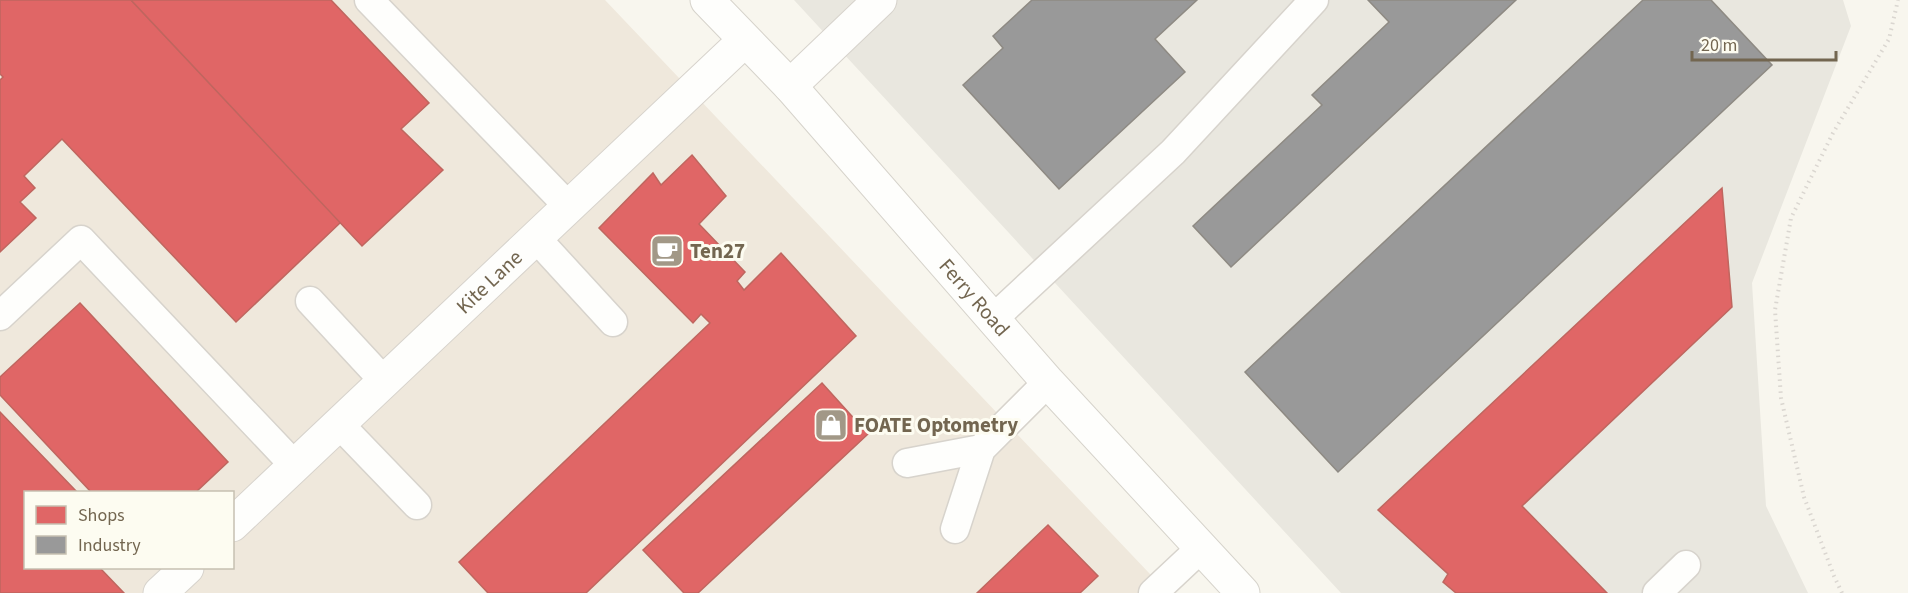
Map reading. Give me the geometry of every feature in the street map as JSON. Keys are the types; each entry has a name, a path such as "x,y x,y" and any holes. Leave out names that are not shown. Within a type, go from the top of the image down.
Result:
{"street":[{"name":"Ferry Road","path":"708,0 790,86 992,320 1243,593"},
{"path":"790,86 880,0"},
{"name":"Kite Lane","path":"234,523 745,40"},
{"path":"160,593 185,569"}],"lane":[{"path":"369,0 569,207"},
{"path":"992,320 1173,152 1314,0"},
{"path":"536,238 613,322"},
{"path":"0,316 81,240 295,466"},
{"path":"310,301 384,381"},
{"path":"955,529 981,450 1048,382"},
{"path":"339,424 417,505"},
{"path":"907,463 981,450"},
{"path":"1153,593 1201,548"},
{"path":"1657,593 1686,565"}],"path":[{"path":"1842,593 1833,576 1804,497 1781,398 1775,310 1791,218 1833,133 1889,39 1898,0"}],"shaded area":[{"path":"0,0 605,0 1168,593 0,593"},
{"path":"794,0 1843,0 1851,26 1752,283 1766,506 1808,593 1341,593"}],"building: Shops":[{"path":"0,0 131,0 341,222 236,322 62,139 24,176 35,188 20,202 36,218 0,252 0,80 3,77 0,74"},
{"path":"131,0 331,0 429,103 401,129 443,170 362,246"},
{"path":"692,155 726,196 699,224 745,272 737,281 744,290 781,253 856,336 586,593 488,593 459,562 710,323 701,314 693,323 599,228 653,173 661,185"},
{"path":"1722,188 1732,307 1522,506 1607,593 1456,593 1443,582 1448,574 1378,510"},
{"path":"80,303 228,462 197,491 90,491 0,395 0,377"},
{"path":"822,383 868,434 698,593 684,593 643,550"},
{"path":"0,412 76,491 24,491 24,569 101,569 124,593 0,593"},
{"path":"1048,525 1098,576 1080,593 977,593"}],"building: Industry":[{"path":"1032,0 1197,0 1155,39 1185,72 1059,189 963,85 1003,48 993,36"},
{"path":"1368,0 1516,0 1231,267 1193,226 1322,105 1312,95 1389,22"},
{"path":"1643,0 1711,0 1772,65 1338,472 1245,372"}],"place":[{"name":"Ten27","path":"667,251"},
{"name":"FOATE Optometry","path":"831,425"}]}
